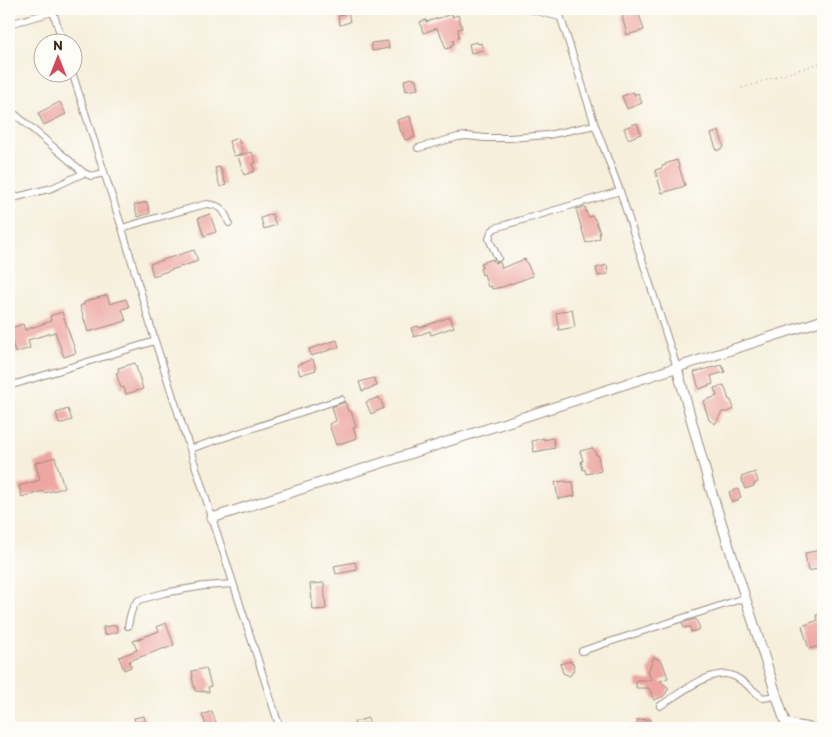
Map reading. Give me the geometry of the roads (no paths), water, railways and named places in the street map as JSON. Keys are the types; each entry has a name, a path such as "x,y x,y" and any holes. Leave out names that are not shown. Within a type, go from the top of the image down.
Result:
{"street":[{"path":"429,11 450,9"},
{"path":"529,9 560,17"},
{"path":"558,9 595,125 620,190 677,368 708,484 786,725 818,728"},
{"path":"9,24 52,10 60,32"},
{"path":"75,82 122,228 155,341 280,728"},
{"path":"16,115 84,173 91,176 104,173"},
{"path":"418,148 458,137 510,138 548,135 595,125"},
{"path":"9,199 52,188 84,173"},
{"path":"498,258 489,239 491,232 495,228 620,190"},
{"path":"122,228 206,204 220,207 229,223"},
{"path":"212,518 823,320"},
{"path":"9,386 155,341"},
{"path":"190,449 340,399"},
{"path":"128,626 133,606 139,600 164,593 204,586 234,584"},
{"path":"582,651 744,598"},
{"path":"660,706 704,678 721,674 730,675 738,679 763,698 776,696"}]}
